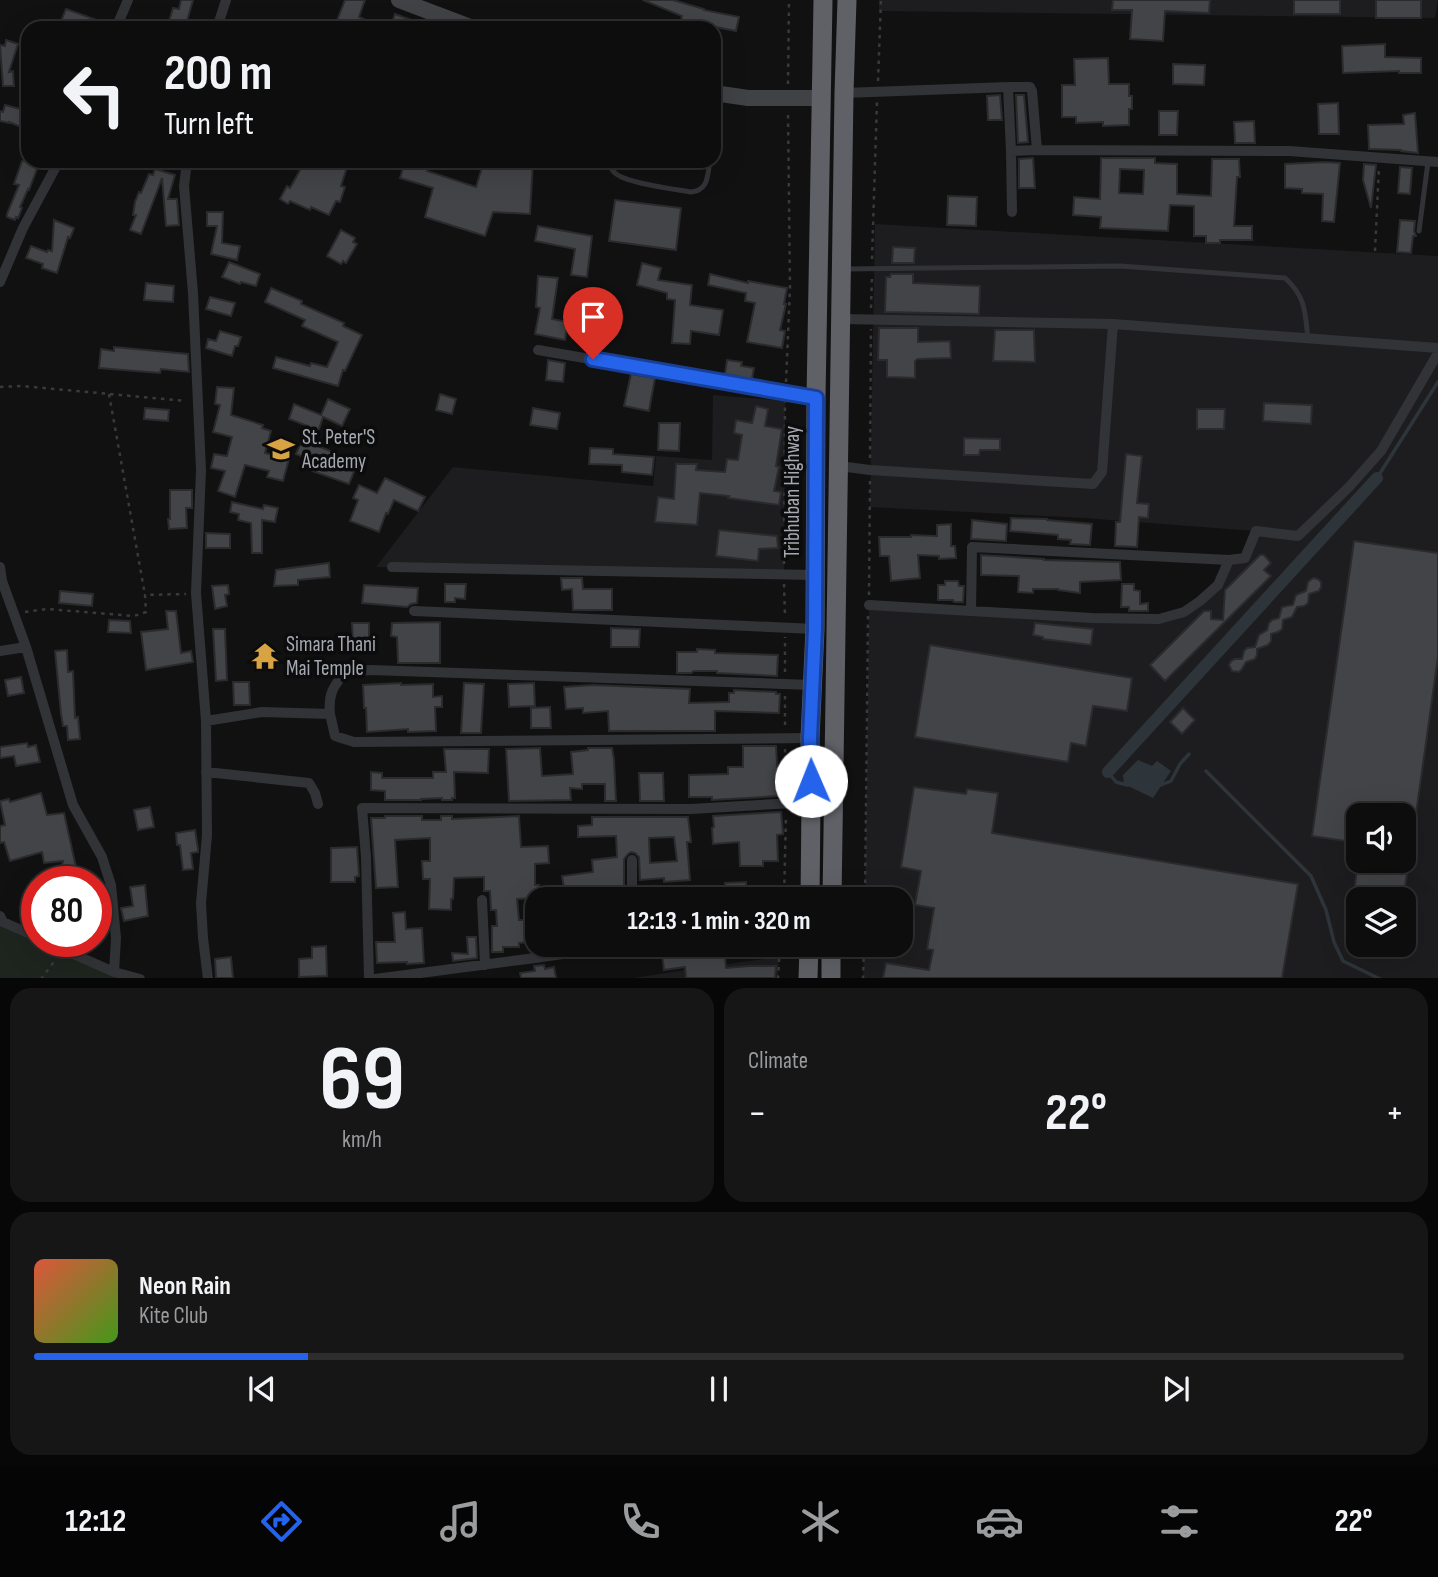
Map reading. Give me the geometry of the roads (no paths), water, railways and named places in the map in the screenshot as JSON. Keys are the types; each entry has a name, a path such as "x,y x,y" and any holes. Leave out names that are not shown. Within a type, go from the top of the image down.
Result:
{"highway":[{"name":"Tribhuban Highway","path":"810,887 810,738 815,629 823,0"},
{"path":"832,887 847,0"},
{"path":"808,978 809,957"},
{"path":"831,957 831,978"}],"main road":[{"path":"399,0 454,21"},
{"path":"721,94 748,98 822,98"}],"street":[{"path":"119,21 128,0"},
{"path":"219,21 226,0"},
{"path":"1008,87 1012,212"},
{"path":"844,93 1030,87 1037,150"},
{"path":"1011,151 1289,152 1433,162"},
{"path":"0,282 23,228 55,168"},
{"path":"186,168 184,186 197,358 201,470 196,593 206,721 207,835 201,903 208,978"},
{"path":"841,319 1113,324 1438,348"},
{"path":"839,466 1093,484 1102,472 1113,324"},
{"path":"538,350 816,398"},
{"path":"971,611 972,547 1229,560 1245,558 1256,531 1298,536 1349,487 1381,450 1438,353"},
{"path":"869,605 1091,618 1159,619 1184,612 1200,601 1218,585 1229,560"},
{"path":"0,567 73,806 103,857 111,884 116,938 114,972"},
{"path":"392,567 815,575"},
{"path":"414,611 815,629"},
{"path":"0,651 26,647"},
{"path":"810,738 354,742 335,736 329,700 334,685 345,672 371,670 812,685"},
{"path":"206,721 262,712 330,714"},
{"path":"206,772 309,783 318,804"},
{"path":"369,978 362,808 691,809 811,802"},
{"path":"632,860 632,887"},
{"path":"482,901 485,965"},
{"path":"0,916 3,922 21,930"},
{"path":"80,957 114,972 140,978"},
{"path":"375,978 541,957"}],"lane":[{"path":"1419,231 1433,162"},
{"path":"613,168 615,174 631,181 691,192 700,191 705,186 709,168"},
{"path":"842,269 1120,266 1285,278 1297,288 1304,304 1308,338"}],"waterway":[{"path":"1377,478 1438,382"},
{"path":"1108,772 1377,478"},
{"path":"1158,785 1171,781 1189,754"},
{"path":"1206,771 1311,876 1343,961 1378,978"},
{"path":"1108,772 1116,782 1130,784"}],"place":[{"name":"St. Peter'S Academy","path":"281,449"},
{"name":"Simara Thani Mai Temple","path":"265,656"}]}
